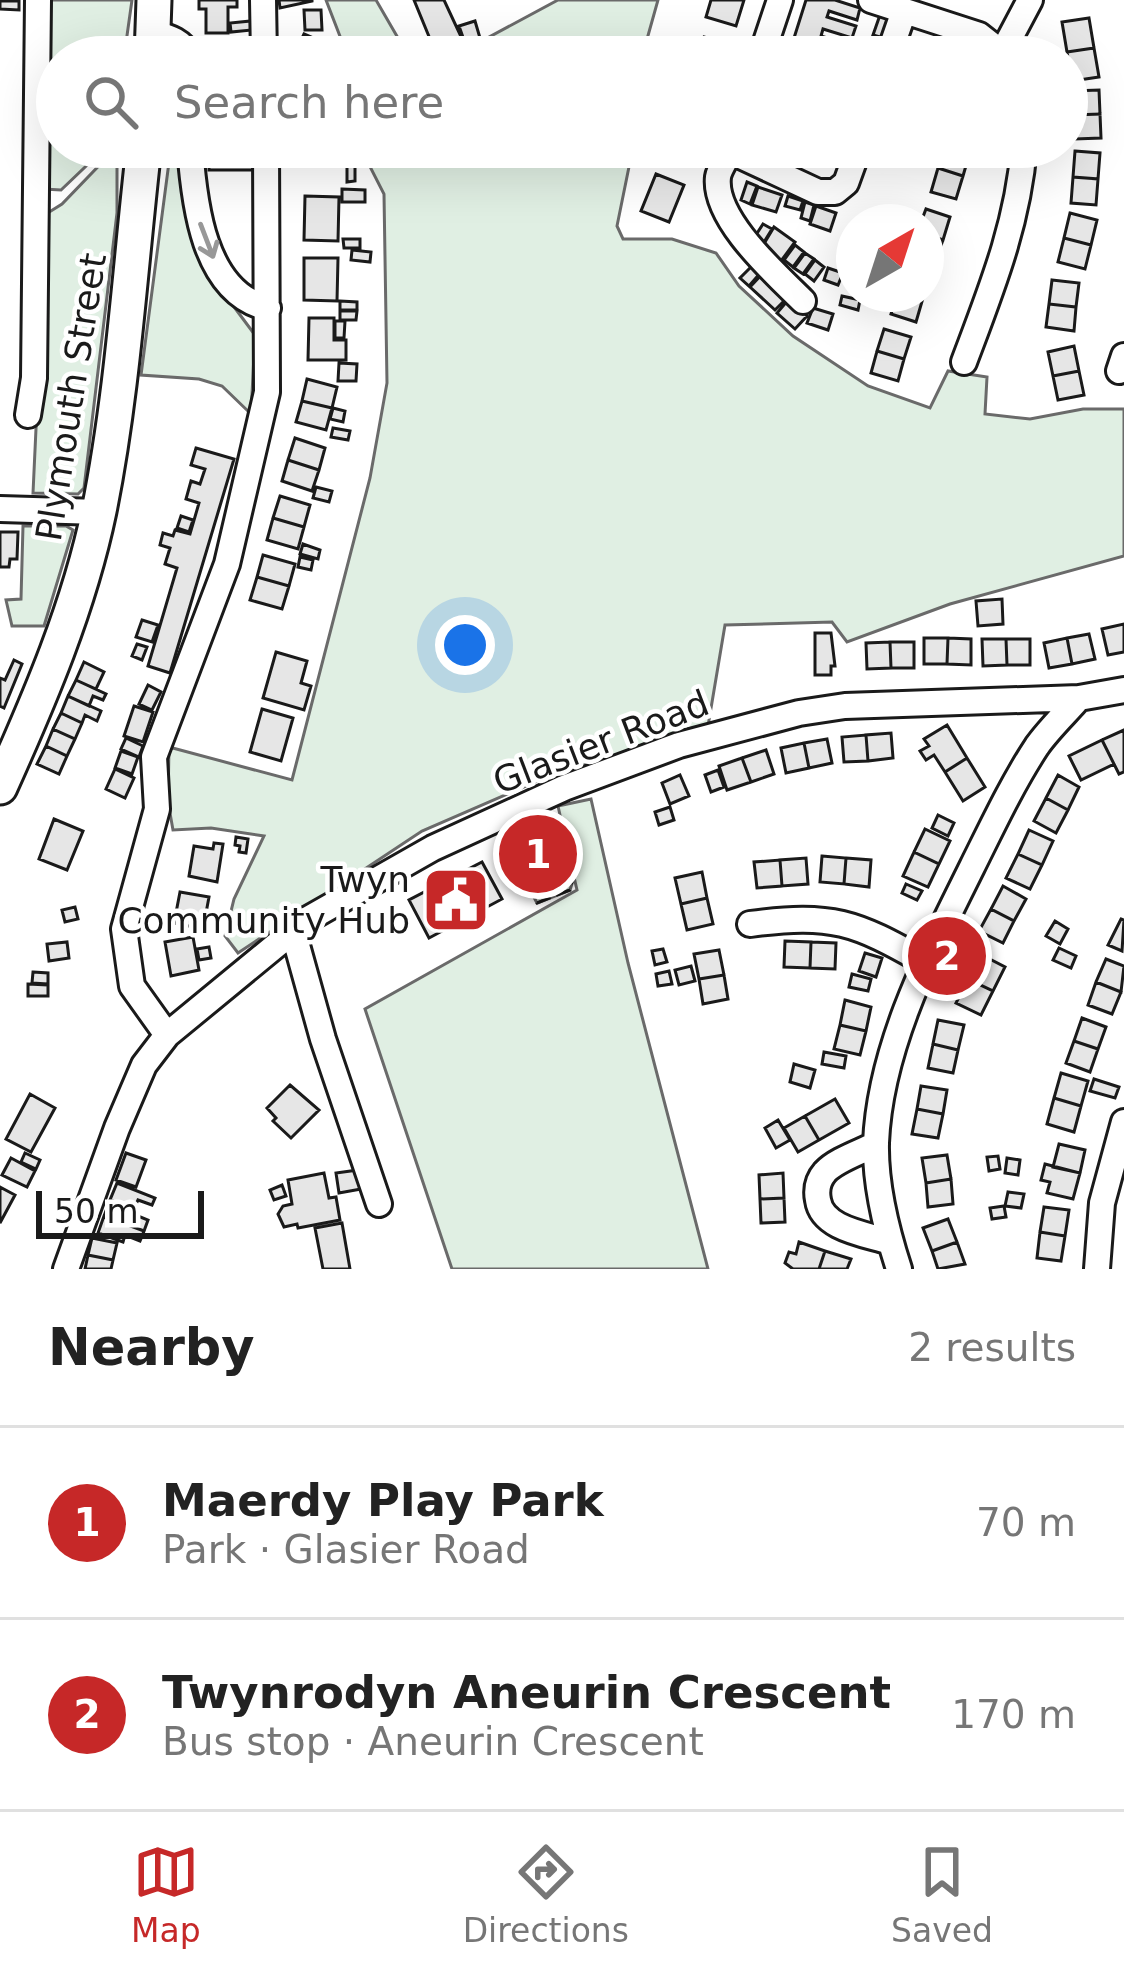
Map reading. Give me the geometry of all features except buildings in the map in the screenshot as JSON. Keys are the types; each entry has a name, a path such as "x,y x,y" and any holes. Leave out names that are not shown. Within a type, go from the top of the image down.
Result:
{"main road":[{"name":"Plymouth Street","path":"0,787 12,728 57,652 99,512 115,416 142,168"}],"street":[{"path":"38,0 38,36"},
{"path":"263,0 264,36"},
{"path":"768,36 781,0"},
{"path":"871,0 982,36"},
{"path":"1013,36 1030,0"},
{"path":"895,36 904,10"},
{"path":"28,415 34,378 36,168"},
{"path":"192,168 198,216 218,268 246,302 268,308"},
{"path":"166,1035 132,986 124,929 157,809 154,757 212,608 266,392 266,168"},
{"path":"722,168 718,177 723,200 748,245 803,301"},
{"path":"769,168 818,192 835,192 846,183 851,168"},
{"path":"964,362 1010,239 1022,168"},
{"path":"0,508 99,512"},
{"name":"Glasier Road","path":"66,1269 117,1128 144,1065 166,1035 292,931 433,848 565,788 680,745 799,713 844,706 1079,698 1124,689"},
{"path":"899,1269 879,1194 876,1144 896,1047 926,962 994,822 1038,745 1079,698"},
{"path":"750,924 804,916 866,928 926,962"},
{"path":"292,931 379,1204"},
{"path":"1097,1269 1102,1203 1124,1122"},
{"path":"876,1144 826,1171 817,1185 818,1202 823,1216 835,1224 890,1242"}],"green space":[{"path":"46,0 132,0 127,36 46,36"},
{"path":"326,0 376,0 397,36 340,36"},
{"path":"558,0 658,0 648,36 491,36"},
{"path":"44,168 84,168 61,190 44,189"},
{"path":"97,168 117,168 117,213 84,488 78,494 33,493 46,214"},
{"path":"168,168 189,168 217,284 255,335 251,414 222,386 199,379 141,375"},
{"path":"371,168 629,168 617,226 623,239 672,239 716,253 739,286 793,336 868,386 930,408 948,371 987,377 985,414 1030,419 1083,409 1124,409 1124,556 950,604 847,642 832,622 725,625 708,726 549,776 422,831 238,953 225,936 234,899 264,836 211,828 173,830 168,802 169,747 292,780 370,478 387,383 384,194"},
{"path":"23,526 73,530 44,626 12,626 6,600 21,599"},
{"path":"591,799 628,963 708,1269 452,1269 365,1009 577,890 574,877 570,890 537,903 500,832 545,812 573,874 558,806"}],"fence":[{"path":"545,812 573,877 570,890 537,903 500,832 545,812"}],"place":[{"name":"Maerdy Play Park","path":"538,854"},
{"name":"Twyn Community Hub","path":"456,900"},
{"name":"Twynrodyn Aneurin Crescent","path":"947,956"}]}
